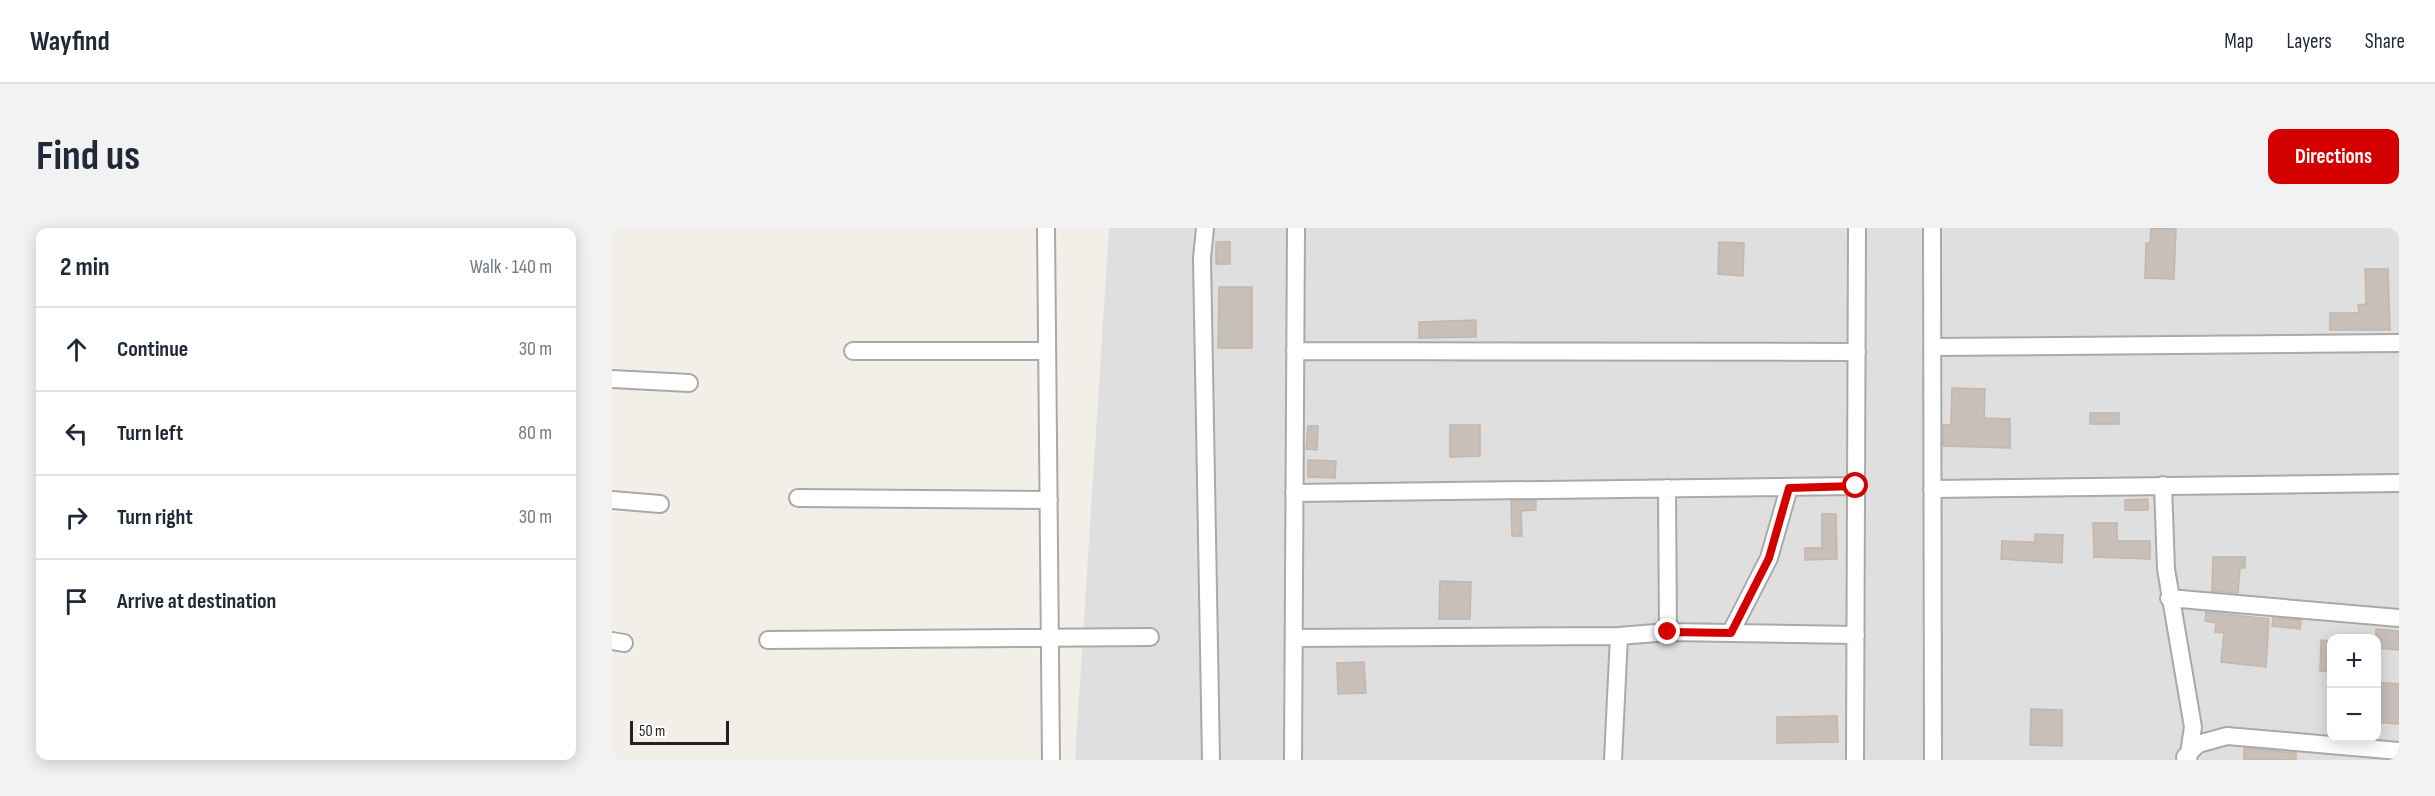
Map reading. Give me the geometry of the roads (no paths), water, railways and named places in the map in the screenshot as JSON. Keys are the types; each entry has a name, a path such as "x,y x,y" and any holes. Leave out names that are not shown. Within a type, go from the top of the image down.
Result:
{"street":[{"path":"1046,228 1051,760"},
{"path":"1205,228 1202,258 1211,760"},
{"path":"1293,760 1296,228"},
{"path":"1856,760 1857,228"},
{"path":"1932,228 1933,760"},
{"path":"1932,347 2399,343"},
{"path":"853,351 1047,351"},
{"path":"1295,351 1857,352"},
{"path":"612,379 689,383"},
{"path":"1932,489 2399,483"},
{"path":"2163,485 2169,598 2193,727 2186,758"},
{"path":"1294,493 1856,486"},
{"path":"1667,488 1668,632"},
{"path":"1731,633 1769,558 1789,488"},
{"path":"798,498 1049,500"},
{"path":"612,500 660,504"},
{"path":"2169,598 2399,618"},
{"path":"1294,638 1619,636 1668,632 1856,635"},
{"path":"1613,760 1619,636"},
{"path":"768,640 1150,637"},
{"path":"2186,758 2198,744 2227,736 2399,751"}]}
